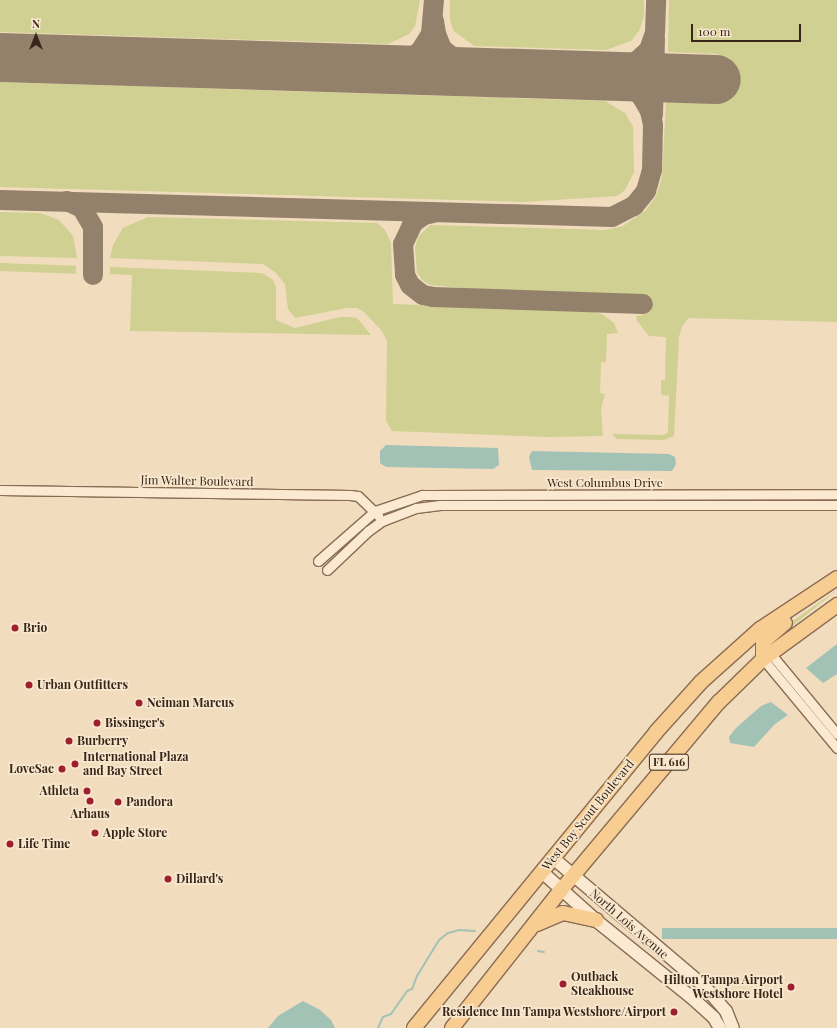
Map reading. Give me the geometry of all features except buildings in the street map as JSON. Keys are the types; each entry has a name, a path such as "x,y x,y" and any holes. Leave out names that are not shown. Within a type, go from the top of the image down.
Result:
{"main road":[{"name":"West Boy Scout Boulevard","path":"414,1028 656,732 701,682 760,629 837,578"},
{"path":"767,657 763,642 771,632 837,585"},
{"name":"FL 616","path":"452,1028 561,890 719,702 767,657 837,605"},
{"path":"533,926 563,913 596,920"}],"street":[{"name":"Jim Walter Boulevard","path":"0,490 350,495 358,496 375,511 382,521"},
{"name":"West Columbus Drive","path":"375,511 422,495 440,494 837,494"},
{"name":"West Columbus Drive","path":"327,570 352,544 382,521 416,508 440,505 837,506"},
{"path":"318,561 375,511"},
{"path":"767,657 837,734"},
{"path":"767,657 837,748"},
{"path":"826,735 828,723"},
{"name":"North Lois Avenue","path":"553,858 705,987 726,1011 733,1028"},
{"name":"North Lois Avenue","path":"542,872 596,920 691,996 720,1028"}],"green space":[{"path":"0,0 420,0 415,26 409,34 388,44 0,32"},
{"path":"450,0 644,0 644,17 639,31 631,41 606,50 474,46 454,31 450,21"},
{"path":"669,0 837,0 837,322 689,318 682,326 679,337 674,436 664,440 617,439 612,434 664,435 668,432 669,396 661,395 661,380 665,380 666,337 649,336 637,321 636,316 643,315 643,296 484,290 430,285 422,280 417,272 415,247 419,236 430,225 605,230 623,226 645,211 655,198 662,178 666,102 716,103 718,54 668,52"},
{"path":"0,82 605,101 625,113 633,127 634,172 625,190 617,196 524,202 0,187"},
{"path":"0,212 40,213 59,220 73,236 77,258 0,256"},
{"path":"148,217 377,223 385,230 391,243 393,304 588,311 602,314 614,323 618,333 607,334 606,362 601,362 600,393 605,394 601,409 603,436 548,437 392,431 386,421 387,341 382,331 364,312 357,308 347,308 295,318 288,309 285,284 275,272 263,264 110,258 113,245 123,228"},
{"path":"0,263 76,266 76,274 0,271"},
{"path":"110,267 262,273 273,280 276,287 276,320 295,328 340,317 351,317 357,318 371,335 130,331 132,275 110,274"},
{"path":"837,590 786,631 770,637"}],"shaded area":[{"path":"386,445 498,448 499,465 493,469 386,467 380,463 380,451"},
{"path":"532,451 669,454 675,457 676,464 672,471 532,470 529,457"},
{"path":"837,644 837,674 823,683 806,668"},
{"path":"771,702 788,715 775,724 754,747 730,743 729,737 736,728 761,706"},
{"path":"662,928 837,928 837,939 662,939"},
{"path":"303,1001 320,1010 331,1020 335,1028 268,1028 278,1016"}],"waterway":[{"path":"378,1028 383,1017 391,1014 407,991 412,989 417,976 439,940 448,933 459,930 475,931"},
{"path":"538,951 544,952"}],"taxiway":[{"path":"315,65 388,67 410,60 421,50 431,34 434,0"},
{"path":"612,76 628,69 649,50 655,33 656,0"},
{"path":"434,21 436,34 442,49 464,66 481,70 549,72"},
{"path":"653,115 655,39"},
{"path":"0,200 612,217 634,206 646,191 652,170 653,125 650,111 642,97 627,82 612,76"},
{"path":"67,201 82,208 93,227 93,275"},
{"path":"433,213 424,215 413,223 403,244 405,275 410,285 423,295 433,297 643,304"}],"runway":[{"path":"0,57 716,79"}],"place":[{"name":"Brio","path":"15,628"},
{"name":"Urban Outfitters","path":"29,685"},
{"name":"Neiman Marcus","path":"139,703"},
{"name":"Bissinger's","path":"97,723"},
{"name":"Burberry","path":"69,741"},
{"name":"International Plaza and Bay Street","path":"75,764"},
{"name":"LoveSac","path":"62,769"},
{"name":"Athleta","path":"87,791"},
{"name":"Arhaus","path":"90,801"},
{"name":"Pandora","path":"118,802"},
{"name":"Apple Store","path":"95,833"},
{"name":"Life Time","path":"10,844"},
{"name":"Dillard's","path":"168,879"},
{"name":"Outback Steakhouse","path":"563,984"},
{"name":"Hilton Tampa Airport Westshore Hotel","path":"791,987"},
{"name":"Residence Inn Tampa Westshore/Airport","path":"674,1012"}]}
